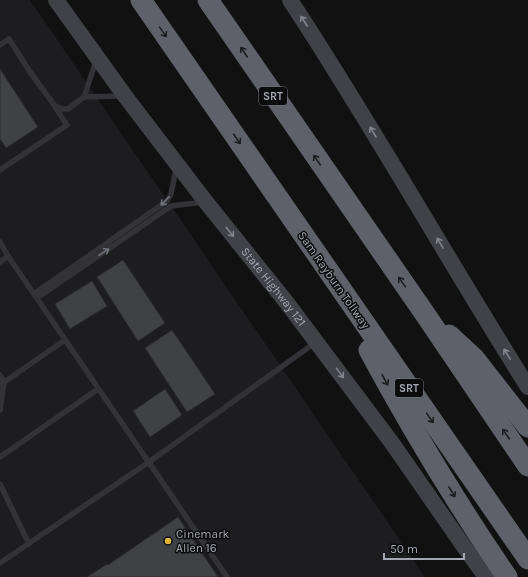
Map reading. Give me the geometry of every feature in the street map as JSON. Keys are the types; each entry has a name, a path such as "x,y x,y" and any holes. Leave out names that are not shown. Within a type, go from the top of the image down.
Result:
{"highway":[{"name":"Sam Rayburn Tollway","path":"140,0 528,559"},
{"name":"SRT","path":"208,0 528,466"},
{"path":"320,260 470,540 507,577"},
{"path":"425,314 474,358 528,427"}],"main road":[{"name":"State Highway 121","path":"56,0 97,58 177,165 316,342 392,443 470,540 486,577"},
{"path":"290,0 334,67 528,387"}],"lane":[{"path":"0,45 9,39 67,125 0,170"},
{"path":"55,106 62,109 68,109 84,97 97,58"},
{"path":"84,97 125,96"},
{"path":"35,296 167,201 171,194 177,165"},
{"path":"35,296 171,206 206,202"},
{"path":"0,242 35,296 227,577"},
{"path":"0,262 8,256"},
{"path":"2,383 65,340"},
{"path":"0,564 149,462 316,342"},
{"path":"0,375 2,383 0,410"},
{"path":"0,457 98,388"},
{"path":"0,484 28,544"}],"shaded area":[{"path":"0,0 30,0 425,577 0,577"}],"building":[{"path":"0,69 38,127 6,148 0,139"},
{"path":"123,260 165,323 138,341 97,277"},
{"path":"92,281 107,306 70,329 55,304"},
{"path":"172,330 215,394 187,412 145,348"},
{"path":"165,389 182,415 150,437 133,411"},
{"name":"Cinemark Allen 16","path":"178,517 218,577 87,577 107,564 108,565"}],"place":[{"name":"Cinemark Allen 16","path":"168,541"}]}
